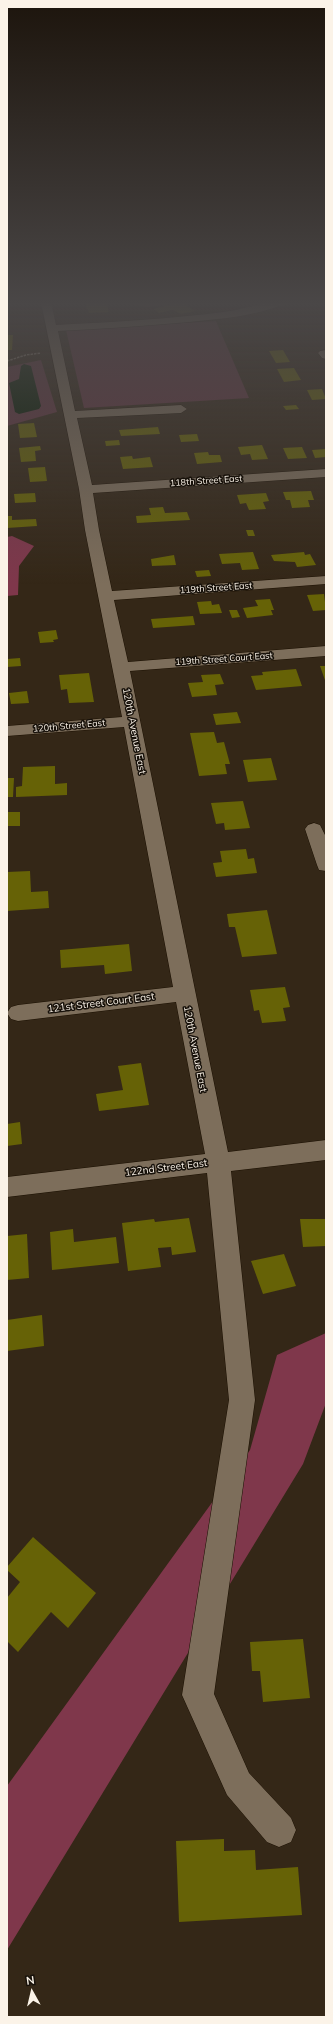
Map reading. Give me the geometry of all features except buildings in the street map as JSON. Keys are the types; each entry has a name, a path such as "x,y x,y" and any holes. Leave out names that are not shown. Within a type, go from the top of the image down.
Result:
{"street":[{"name":"120th Avenue East","path":"67,396 218,1162 242,1400 198,1695 238,1784 279,1830"},
{"path":"71,415 181,409"},
{"name":"118th Street East","path":"86,489 326,473"},
{"name":"119th Street East","path":"106,596 326,580"},
{"name":"119th Street Court East","path":"121,667 326,651"},
{"name":"120th Street East","path":"7,731 132,721"},
{"path":"314,829 326,865"},
{"name":"121st Street Court East","path":"18,1013 184,993"},
{"name":"122nd Street East","path":"7,1187 326,1150"}],"shaded area":[{"path":"7,396 52,396 57,412 7,426"},
{"path":"12,396 39,396 41,406 39,409 19,414 15,412"},
{"path":"81,396 248,396 249,398 84,408"},
{"path":"12,536 34,546 19,566 18,595 7,596 7,537"},
{"path":"326,1333 326,1403 303,1464 7,1950 7,1786 250,1450 277,1355"}]}
